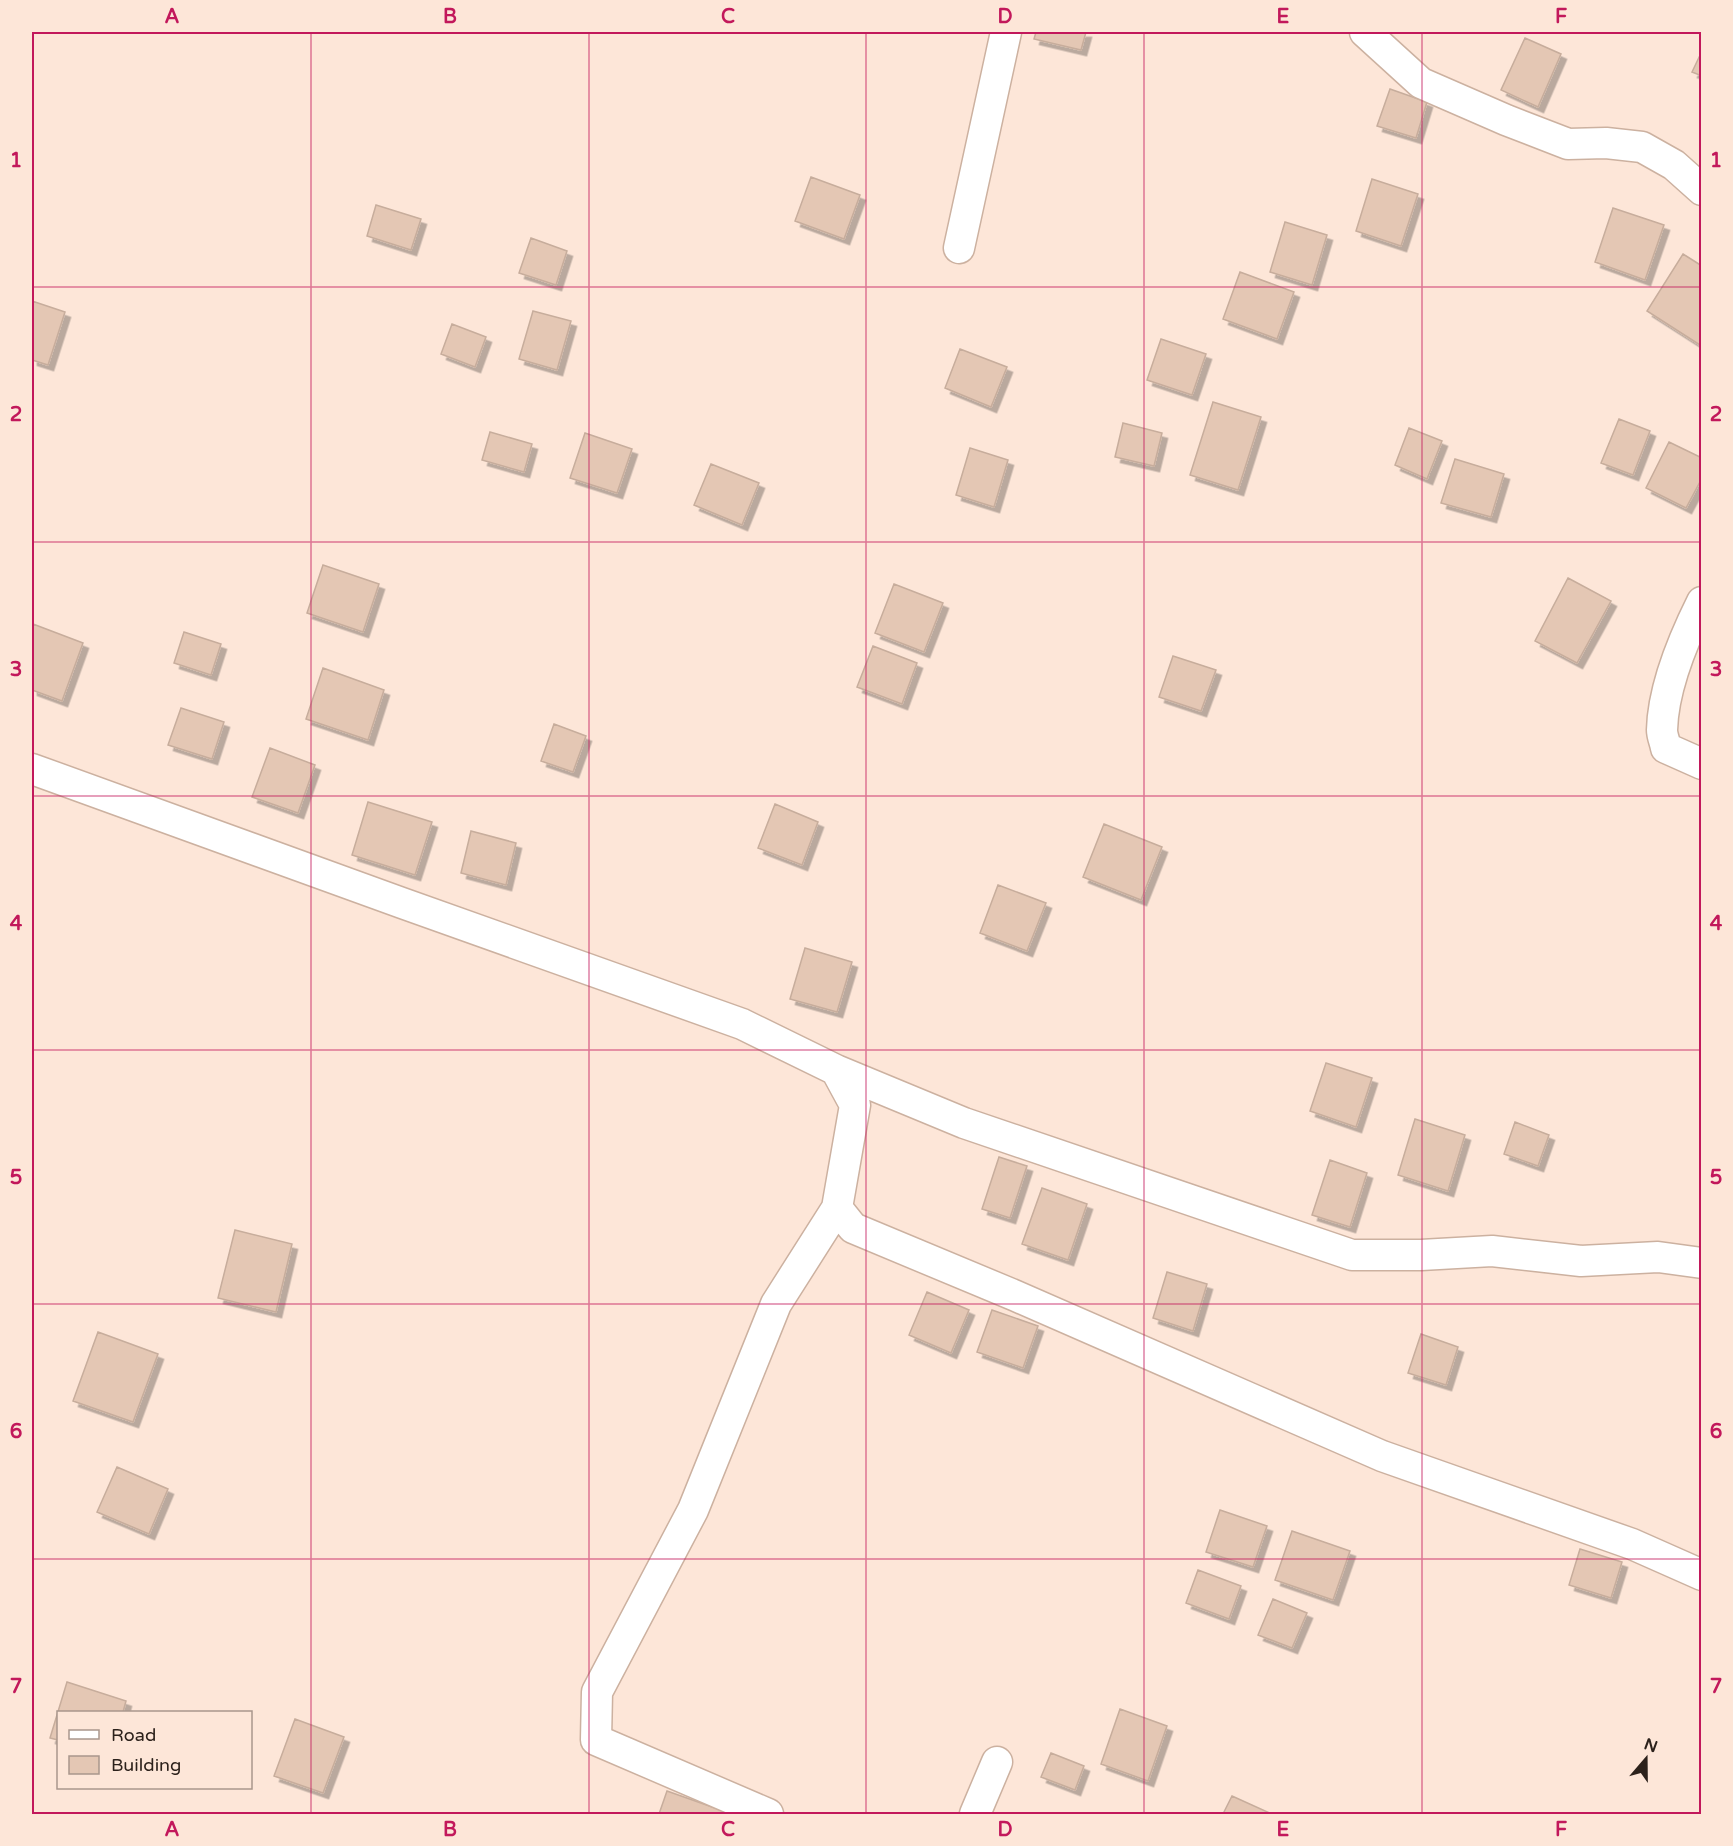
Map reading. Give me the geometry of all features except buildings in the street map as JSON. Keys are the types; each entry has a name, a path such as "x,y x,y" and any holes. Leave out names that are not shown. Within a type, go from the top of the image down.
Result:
{"street":[{"path":"959,248 1006,32"},
{"path":"1365,32 1421,82 1506,120 1568,144 1606,143 1642,147 1674,165 1701,190"},
{"path":"1701,602 1685,636 1667,698 1662,732 1666,748 1701,764"},
{"path":"32,769 742,1023 836,1070 964,1123 1352,1255 1421,1255 1492,1251 1581,1261 1658,1257 1701,1263"},
{"path":"768,1815 596,1740 597,1692 693,1510 776,1304 837,1208 855,1105 836,1070"},
{"path":"837,1208 853,1228 1038,1305 1382,1456 1632,1544 1701,1575"},
{"path":"975,1815 998,1762"}]}
